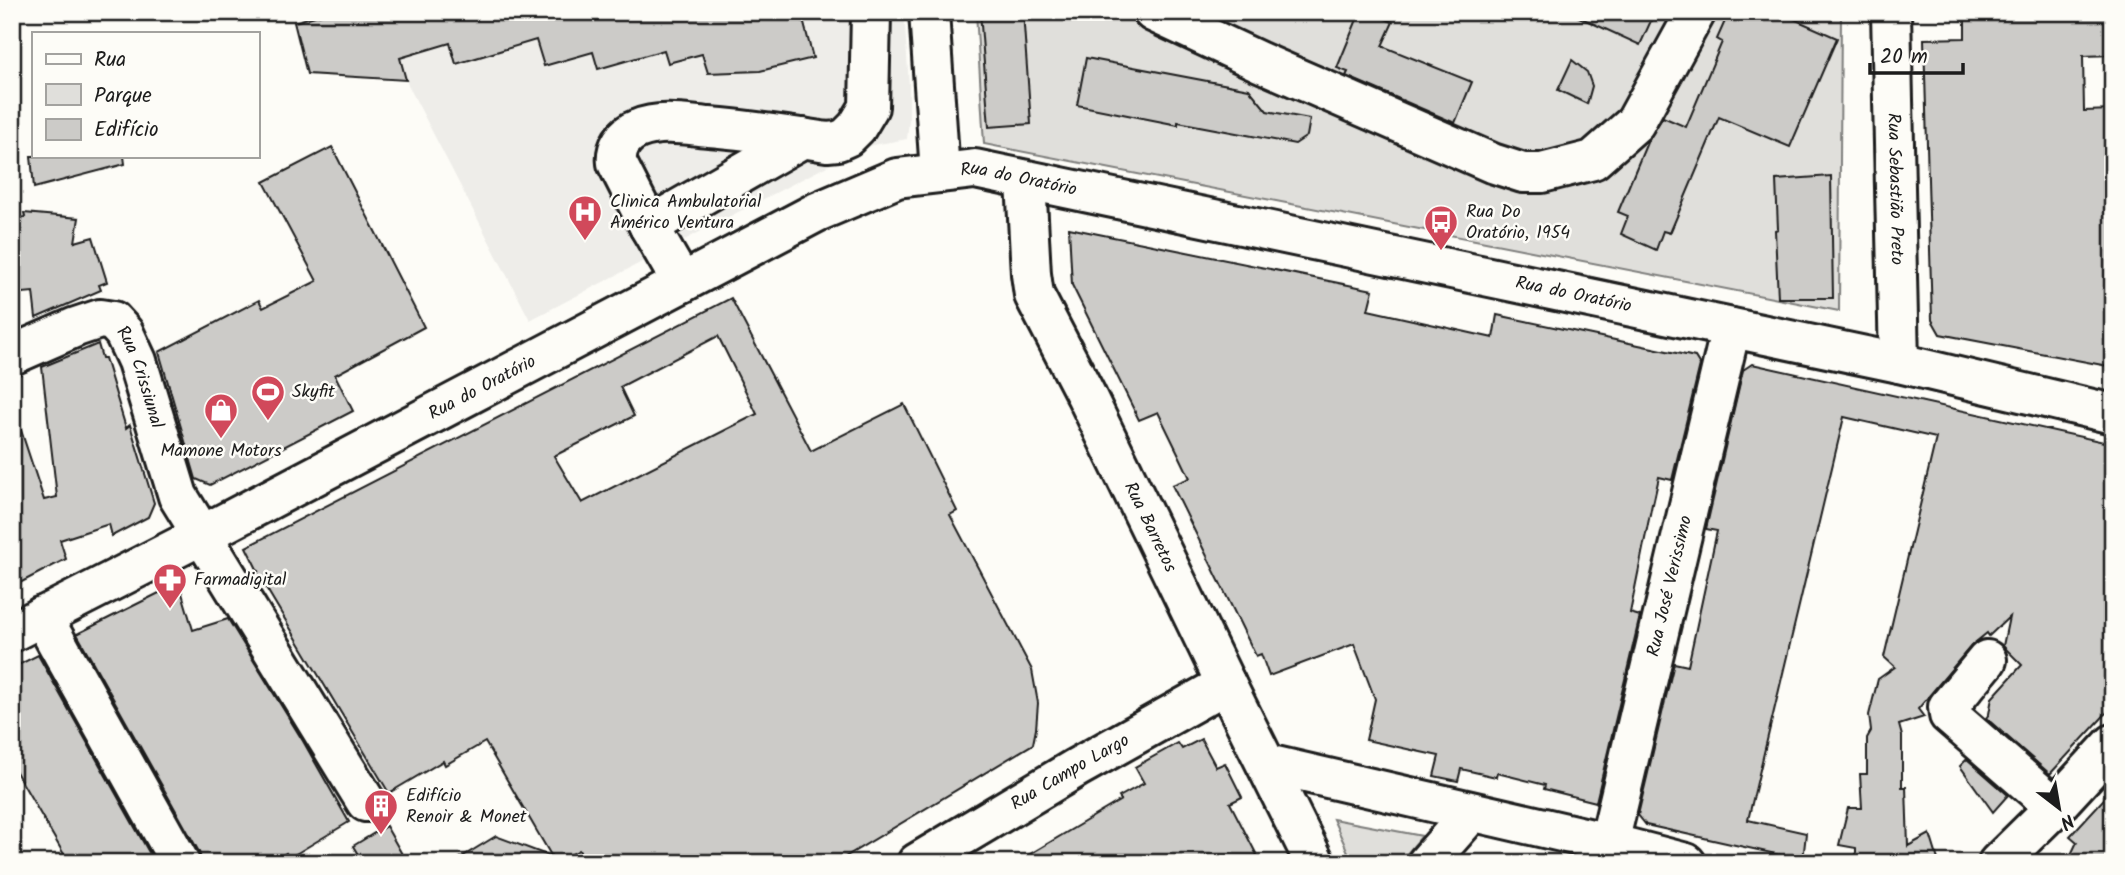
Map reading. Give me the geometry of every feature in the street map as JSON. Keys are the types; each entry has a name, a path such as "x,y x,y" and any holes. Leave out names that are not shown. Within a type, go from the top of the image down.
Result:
{"street":[{"path":"929,12 940,173"},
{"path":"1153,12 1492,163 1524,173 1542,173 1593,160 1635,123 1696,12"},
{"name":"Rua Sebastião Preto","path":"1891,12 1899,363"},
{"path":"682,283 617,163 616,155 622,140 637,129 668,123 764,132 827,142 846,137 857,127 869,107 871,14"},
{"path":"649,226 803,138"},
{"name":"Rua do Oratório","path":"27,624 817,212 897,178 975,169 1899,363 2113,414"},
{"name":"Rua Barretos","path":"1026,181 1034,295 1086,395 1315,863"},
{"name":"Rua Crissiunal","path":"12,355 88,323 100,319 113,321 124,333 136,361 178,496 202,535"},
{"name":"Rua José Verissimo","path":"1609,843 1731,328"},
{"path":"202,535 366,802"},
{"path":"27,624 180,863"},
{"path":"1987,660 1948,707 1949,715 2055,807"},
{"name":"Rua Campo Largo","path":"917,863 1226,684"},
{"path":"1998,863 2113,744"},
{"path":"1267,765 1686,863"},
{"path":"1427,863 1472,812"}],"shaded area":[{"name":"Clinica Ambulatorial Américo Ventura","path":"389,12 904,12 909,86 907,139 873,145 831,164 530,320 406,81"}],"green space":[{"path":"976,12 1841,12 1839,311 984,144"},
{"path":"1333,819 1422,836 1399,863 1353,863"}],"building":[{"path":"329,12 801,12 813,58 760,71 708,73 702,54 668,63 664,50 598,69 593,52 544,66 536,40 456,64 450,43 400,58 406,80 307,74 294,22"},
{"path":"980,12 1023,12 1031,124 989,127"},
{"path":"1360,12 1393,22 1382,46 1472,82 1455,123 1346,76 1348,72 1337,68"},
{"path":"1568,12 1655,12 1640,45"},
{"path":"1729,12 1778,12 1837,38 1790,147 1719,117 1670,233 1663,231 1656,250 1621,234 1628,216 1618,212 1648,140 1663,117 1686,127 1722,42 1717,39"},
{"path":"1965,12 2113,12 2113,55 2083,56 2084,111 2113,110 2113,367 1940,334 1932,320 1924,39 1965,38"},
{"path":"1086,58 1249,89 1267,111 1310,119 1307,136 1295,144 1077,105"},
{"path":"1572,60 1587,72 1592,86 1587,104 1558,90"},
{"path":"332,147 424,327 335,375 353,411 210,485 196,479 159,352 259,300 263,308 317,281 264,182"},
{"path":"31,156 124,158 125,164 34,188"},
{"path":"1831,176 1833,298 1778,298 1776,180"},
{"path":"24,213 79,218 75,242 93,237 107,282 99,285 101,290 36,318 33,292 12,294 12,219 25,217"},
{"path":"1069,228 1373,290 1368,310 1493,338 1497,315 1695,357 1700,365 1672,480 1659,477 1652,504 1630,613 1640,616 1596,802 1544,789 1545,785 1497,773 1496,777 1461,769 1458,781 1434,776 1439,756 1366,740 1375,699 1354,644 1269,676 1261,654 1256,656 1172,485 1190,478 1158,412 1139,420 1072,285"},
{"path":"731,298 811,451 904,404 957,511 950,515 1032,670 1038,703 1033,744 835,863 586,863 579,850 561,860 561,863 452,863 496,836 552,857 485,742 445,765 443,761 389,793 256,571 246,547","holes":["718,336 757,414 582,503 554,456 634,416 620,387"]},
{"path":"98,344 102,358 105,358 126,428 130,425 154,503 148,517 112,536 109,524 60,540 66,559 12,587 12,418 17,418 44,500 57,497 42,367"},
{"path":"1752,364 2113,444 2113,706 2050,774 1986,718 1992,698 2022,665 2003,646 2009,617 1989,636 1987,633 1971,646 1918,709 1924,717 1899,725 1902,736 1902,787 1906,787 1908,846 1930,834 1939,863 1856,863 1856,848 1839,845 1848,808 1862,808 1860,774 1867,774 1867,738 1871,731 1869,715 1878,679 1895,667 1884,657 1936,438 1844,417 1748,820 1806,833 1803,860 1646,825 1638,815 1674,663 1688,666 1717,531 1706,529 1743,370"},
{"path":"179,583 193,630 228,619 349,822 289,858 286,853 270,863 202,863 199,852 77,634"},
{"path":"38,655 155,863 69,863 12,765 12,668"},
{"path":"1201,739 1216,767 1225,763 1242,797 1230,803 1261,863 1213,863 1210,856 1195,863 1015,863 1121,800 1119,797 1144,783 1135,767 1178,743 1182,749"},
{"path":"1967,759 2008,795 1993,812 1960,766"},
{"path":"2113,789 2113,863 2067,863 2077,842 2070,836"},
{"name":"Edifício Renoir & Monet","path":"386,826 407,863 363,863 353,846"}],"place":[{"name":"Clinica Ambulatorial Américo Ventura","path":"585,242"},
{"name":"Rua Do Oratório, 1954","path":"1441,252"},
{"name":"Skyfit","path":"268,422"},
{"name":"Mamone Motors","path":"221,440"},
{"name":"Farmadigital","path":"170,610"},
{"name":"Edifício Renoir & Monet","path":"381,836"}]}
